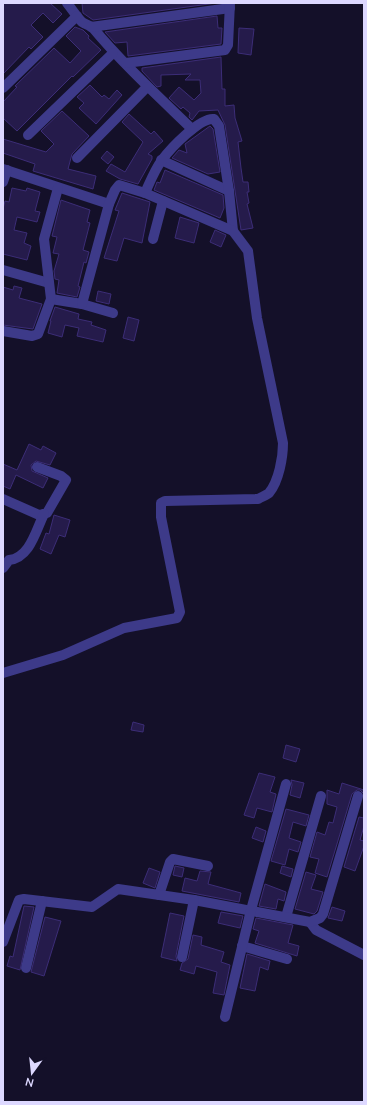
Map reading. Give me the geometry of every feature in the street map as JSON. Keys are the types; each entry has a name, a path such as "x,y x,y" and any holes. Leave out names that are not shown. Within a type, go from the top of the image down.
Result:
{"street":[{"path":"66,3 83,23 91,27 113,53 126,63 147,87 192,129"},
{"path":"91,27 230,6 228,45 225,50 126,63"},
{"path":"3,88 77,16"},
{"path":"28,135 113,53"},
{"path":"77,158 147,87"},
{"path":"145,193 161,160 192,129 209,118 217,122 229,191 233,231"},
{"path":"161,160 229,191"},
{"path":"3,182 5,170 109,204"},
{"path":"3,673 63,656 124,628 177,618 180,612 161,517 161,504 165,501 258,499 269,493 280,469 283,454 283,443 257,318 248,251 233,231 145,193 120,185 115,190 109,204 82,304"},
{"path":"3,331 32,336 38,334 51,300 44,239 58,188"},
{"path":"152,238 162,201"},
{"path":"3,270 49,283"},
{"path":"51,300 82,304 113,313"},
{"path":"3,568 9,560 16,559 25,554 44,514 66,480 61,476 37,467"},
{"path":"3,499 39,515 44,514"},
{"path":"225,1017 251,910 286,784"},
{"path":"286,917 320,796"},
{"path":"3,942 19,900 92,907 118,890 194,900 310,922 320,918 323,914 358,796"},
{"path":"159,895 170,862 173,859 208,866"},
{"path":"182,957 194,900"},
{"path":"26,968 42,901"},
{"path":"310,922 316,930 364,955"},
{"path":"242,946 287,959"}],"building":[{"path":"3,3 50,3 62,14 53,23 43,13 31,25 43,37 31,49 29,47 3,74"},
{"path":"82,3 216,3 93,20 83,13"},
{"path":"217,16 218,28 222,28 221,44 128,56 127,42 115,43 105,32"},
{"path":"75,27 83,30 89,36 88,38 101,50 73,77 72,76 17,131 3,118 3,102 17,87 15,86 54,48 70,63 81,51 66,36"},
{"path":"239,28 254,29 251,55 238,53"},
{"path":"221,57 222,89 225,89 225,106 234,105 235,118 242,141 238,142 243,182 248,182 249,192 247,192 249,203 247,204 253,228 241,230 225,125 218,110 199,111 192,120 189,117 190,113 183,107 181,109 169,98 179,87 194,100 201,93 200,80 185,80 191,74 161,75 161,86 157,87 142,71 142,68"},
{"path":"90,85 102,97 104,95 109,99 117,90 122,95 96,124 79,108 84,103 77,97"},
{"path":"62,111 89,136 72,154 68,169 96,176 93,189 33,171 35,164 3,153 3,139 46,152 54,144 41,131"},
{"path":"129,114 151,134 154,131 163,141 148,154 152,156 152,159 138,184 120,179 106,171 111,164 125,172 143,142 122,122"},
{"path":"210,126 213,129 220,172 208,174 172,158 179,150 187,153 185,144"},
{"path":"107,151 114,157 108,164 101,158"},
{"path":"165,170 223,195 224,208 220,218 154,190 157,182 160,183"},
{"path":"12,188 26,191 27,188 40,192 35,211 40,212 37,222 17,217 14,230 27,233 24,243 31,246 27,260 3,254 3,209 5,201 9,202"},
{"path":"122,193 150,202 142,243 124,238 117,261 104,258 119,211 115,210"},
{"path":"61,200 90,210 87,222 90,223 83,250 89,252 86,263 84,262 77,297 57,293 59,280 55,279 54,271 59,254 53,253 57,237 52,236"},
{"path":"180,217 199,223 194,243 175,238"},
{"path":"215,230 226,235 221,247 210,242"},
{"path":"14,286 22,288 19,298 42,304 33,329 3,325 3,287 13,290"},
{"path":"98,291 111,294 109,304 96,301"},
{"path":"55,307 79,314 78,319 92,322 91,325 106,330 103,342 77,336 79,328 65,325 62,337 48,333"},
{"path":"128,317 139,320 134,341 123,338"},
{"path":"29,444 41,450 43,446 56,453 50,465 36,461 31,465 32,471 48,478 43,488 16,475 10,489 3,486 3,464 17,470"},
{"path":"54,515 70,520 65,537 59,535 51,554 40,549 46,533 49,534"},
{"path":"133,722 144,725 143,732 131,730"},
{"path":"286,745 300,749 296,762 283,758"},
{"path":"259,773 275,777 270,792 276,794 272,812 257,808 254,818 244,815"},
{"path":"291,780 304,783 300,798 290,795 292,785"},
{"path":"342,783 364,790 364,794 360,790 357,790 352,794 327,877 315,873 319,859 310,857 317,832 325,835 329,822 333,823 337,807 327,804 327,790 339,794"},
{"path":"286,809 309,815 306,826 293,822 289,838 301,842 298,852 289,849 285,865 271,861"},
{"path":"359,817 364,818 364,826 360,840 364,841 364,846 355,871 344,867"},
{"path":"256,827 266,831 263,842 252,838"},
{"path":"175,866 184,868 182,877 173,875"},
{"path":"282,866 293,869 291,877 280,873"},
{"path":"149,868 160,872 155,888 143,883"},
{"path":"200,871 211,872 208,884 241,893 239,902 182,891 185,878 197,881"},
{"path":"306,872 316,875 311,889 323,892 317,911 314,914 295,909"},
{"path":"265,884 286,892 284,901 278,899 276,909 259,906"},
{"path":"24,906 34,907 20,970 7,966 10,956 13,957"},
{"path":"332,907 345,911 342,921 328,918"},
{"path":"221,912 243,916 240,928 218,923"},
{"path":"170,913 184,916 176,956 177,961 161,957"},
{"path":"45,917 61,921 44,976 31,972"},
{"path":"256,918 293,925 288,943 299,946 297,956 255,943 259,931 253,929"},
{"path":"193,935 202,937 201,945 224,952 221,962 230,965 224,995 213,993 217,972 196,966 194,974 180,970 182,963 188,959"},
{"path":"247,954 270,961 268,970 260,967 255,991 240,988"}]}
